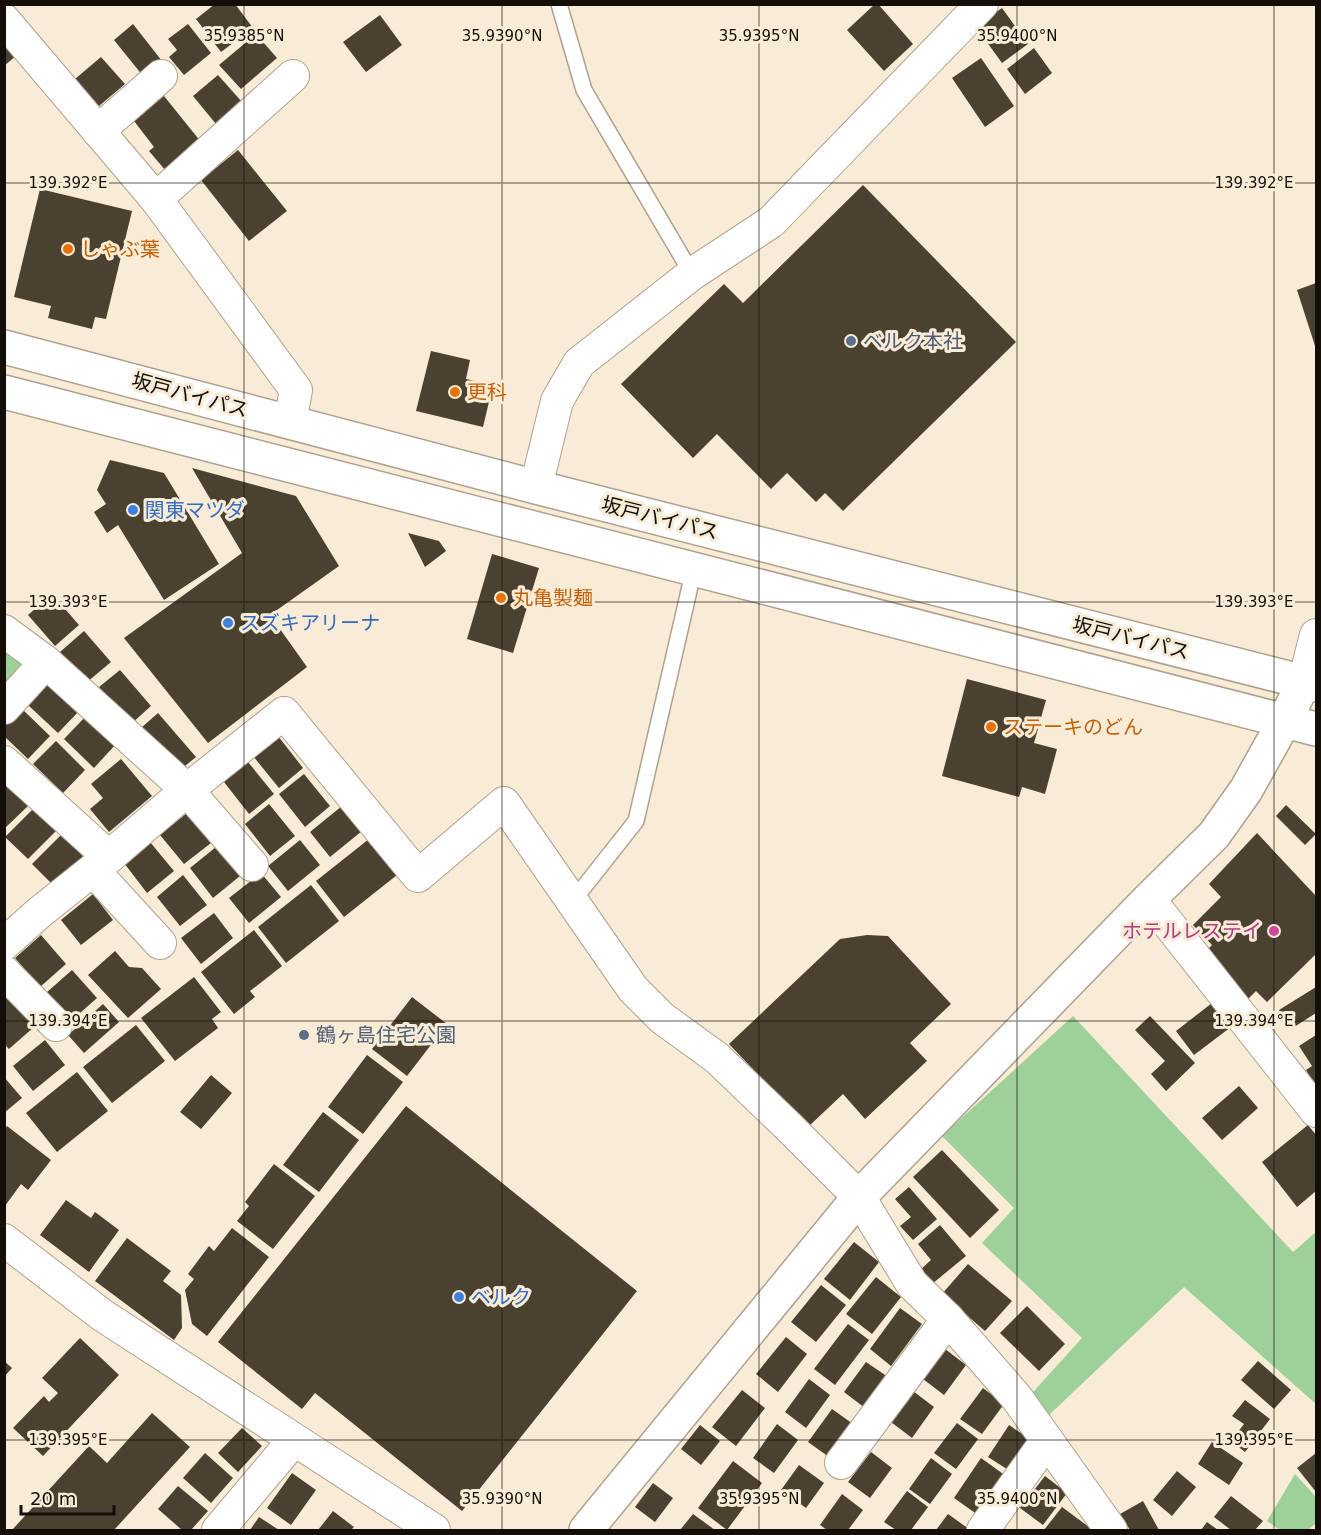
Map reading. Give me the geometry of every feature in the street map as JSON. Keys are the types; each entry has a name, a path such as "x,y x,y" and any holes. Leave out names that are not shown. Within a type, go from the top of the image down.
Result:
{"main road":[{"name":"坂戸バイパス","path":"4,346 536,487 1310,684"},
{"name":"坂戸バイパス","path":"4,392 1317,729"},
{"path":"586,1530 859,1197 1214,835 1246,790 1285,720 1310,684"}],"street":[{"path":"536,487 557,400 579,363 692,274 771,222 982,4"},
{"path":"4,20 156,199 296,390 291,422"},
{"path":"98,131 161,76"},
{"path":"156,199 292,76"},
{"path":"4,631 46,662 187,790 252,865"},
{"path":"1310,684 1317,635"},
{"path":"4,708 46,662"},
{"path":"4,944 187,790 284,713 418,876 504,803 633,989 662,1018 717,1058 859,1197 912,1284 948,1319 1017,1398 1111,1530"},
{"path":"4,762 101,863 160,943"},
{"path":"1149,900 1317,1111"},
{"path":"4,972 56,1025"},
{"path":"4,1240 102,1315 434,1530"},
{"path":"841,1463 948,1319"},
{"path":"218,1530 294,1440"},
{"path":"983,1530 1047,1440"}],"lane":[{"path":"559,4 584,90 692,274"},
{"path":"572,902 636,821 694,568"}],"green space":[{"path":"5,643 23,657 23,669 5,686"},
{"path":"1073,1016 1293,1252 1316,1232 1316,1404 1184,1287 1047,1417 1033,1392 1082,1338 982,1243 1014,1208 942,1136"},
{"path":"1295,1474 1316,1497 1316,1523 1308,1530 1280,1530 1267,1521"}],"building":[{"path":"215,4 235,4 253,28 221,52 196,19"},
{"path":"875,4 878,4 913,44 884,71 847,30"},
{"path":"1002,8 1028,44 1002,63 976,27"},
{"path":"380,15 402,45 366,72 343,42"},
{"path":"133,24 162,61 143,76 114,40"},
{"path":"188,24 211,53 184,75 169,57 177,50 168,39"},
{"path":"256,34 277,58 241,89 219,65"},
{"path":"4,41 17,55 4,66"},
{"path":"1034,48 1052,73 1025,94 1007,69"},
{"path":"101,57 125,84 99,106 75,79"},
{"path":"981,58 1014,106 985,127 952,78"},
{"path":"218,75 242,102 216,124 193,96"},
{"path":"164,96 201,142 166,171 149,151 154,147 134,121"},
{"path":"238,150 287,211 249,241 201,180"},
{"path":"863,185 1016,342 843,511 825,493 816,502 787,473 771,489 717,434 693,458 621,384 724,284 743,303"},
{"path":"40,189 132,211 106,319 95,317 92,329 48,318 51,306 14,297"},
{"path":"1316,283 1316,349 1297,290"},
{"path":"431,351 470,360 466,379 493,385 483,427 416,411"},
{"path":"110,460 164,473 219,564 164,600 118,525 107,533 94,512 106,504 97,490"},
{"path":"192,468 296,496 339,566 270,615 307,667 208,743 124,638 242,553"},
{"path":"408,533 439,541 446,551 425,567"},
{"path":"492,554 539,568 513,653 467,639"},
{"path":"52,594 79,625 55,646 28,615"},
{"path":"84,631 111,662 86,683 60,652"},
{"path":"120,670 151,706 131,724 99,687"},
{"path":"967,679 1046,700 1034,743 1057,749 1045,794 1022,787 1019,797 942,776"},
{"path":"50,682 80,710 58,733 28,705"},
{"path":"21,708 50,736 28,759 4,736 4,724"},
{"path":"158,713 196,757 179,771 141,728"},
{"path":"86,716 116,744 94,768 64,739"},
{"path":"278,736 303,768 279,788 253,756"},
{"path":"56,741 85,770 63,793 33,764"},
{"path":"121,759 152,796 109,832 90,809 103,798 91,784"},
{"path":"248,762 274,794 249,814 224,782"},
{"path":"304,774 330,806 305,827 279,794"},
{"path":"6,782 29,805 4,829 4,784"},
{"path":"269,804 295,836 270,856 245,824"},
{"path":"1286,805 1316,834 1305,845 1276,816"},
{"path":"342,806 362,831 330,857 310,832"},
{"path":"34,808 57,830 28,859 5,837"},
{"path":"187,813 211,843 184,864 160,835"},
{"path":"1257,833 1316,896 1316,954 1267,1002 1256,991 1245,1002 1205,952 1212,945 1193,925 1221,897 1209,884"},
{"path":"61,835 84,857 55,887 32,864"},
{"path":"369,839 397,875 344,917 316,881"},
{"path":"300,840 320,865 288,891 268,866"},
{"path":"150,842 174,871 147,893 124,863"},
{"path":"216,847 240,876 213,898 190,868"},
{"path":"261,873 281,897 249,923 229,898"},
{"path":"183,875 207,905 180,926 157,897"},
{"path":"311,885 339,921 286,963 258,927"},
{"path":"93,894 113,920 81,945 61,920"},
{"path":"214,913 233,938 201,964 181,938"},
{"path":"254,930 282,966 250,991 255,997 234,1014 201,972"},
{"path":"41,935 66,964 40,987 15,958"},
{"path":"867,935 888,936 951,1004 910,1043 927,1061 865,1119 843,1094 808,1127 729,1044 840,939"},
{"path":"115,951 129,967 142,968 161,989 128,1018 88,975"},
{"path":"72,970 97,998 71,1021 46,993"},
{"path":"194,977 221,1012 212,1019 218,1028 175,1061 141,1018"},
{"path":"1316,987 1316,1013 1291,1029 1279,1010"},
{"path":"4,995 34,1027 9,1049 4,1044"},
{"path":"412,997 447,1024 407,1076 372,1049"},
{"path":"1212,1003 1231,1027 1194,1055 1176,1031"},
{"path":"103,1004 119,1022 84,1053 68,1035"},
{"path":"1150,1016 1195,1063 1166,1091 1151,1074 1165,1061 1135,1030"},
{"path":"136,1025 165,1061 112,1103 83,1067"},
{"path":"1316,1035 1316,1087 1306,1070 1312,1066 1299,1046"},
{"path":"45,1040 65,1065 33,1091 13,1066"},
{"path":"367,1055 403,1082 363,1134 328,1107"},
{"path":"77,1072 108,1111 57,1152 26,1113"},
{"path":"211,1075 232,1093 201,1129 180,1112"},
{"path":"4,1077 22,1098 4,1113"},
{"path":"1239,1086 1258,1108 1222,1140 1202,1118"},
{"path":"406,1106 637,1291 462,1511 315,1393 302,1409 218,1342"},
{"path":"323,1112 359,1140 319,1192 283,1165"},
{"path":"1308,1125 1316,1135 1316,1191 1297,1207 1262,1162"},
{"path":"7,1126 51,1160 28,1190 21,1184 5,1206 5,1129"},
{"path":"942,1150 999,1210 970,1238 913,1177"},
{"path":"274,1164 315,1196 273,1249 237,1221 249,1206 245,1202"},
{"path":"909,1187 937,1219 913,1240 900,1226 911,1217 895,1199"},
{"path":"66,1200 91,1218 95,1212 119,1230 89,1272 40,1235"},
{"path":"940,1225 966,1256 932,1284 920,1270 931,1260 918,1244"},
{"path":"232,1228 269,1257 207,1336 192,1324 185,1290 194,1279 188,1274 209,1246 214,1251"},
{"path":"127,1238 171,1271 163,1281 181,1295 182,1328 174,1340 95,1281"},
{"path":"854,1242 879,1262 850,1300 824,1279"},
{"path":"968,1264 1012,1301 985,1331 942,1294"},
{"path":"876,1277 901,1297 872,1334 846,1314"},
{"path":"821,1285 846,1305 816,1342 791,1322"},
{"path":"1027,1306 1065,1344 1039,1371 1000,1333"},
{"path":"900,1308 922,1324 891,1366 870,1349"},
{"path":"848,1324 869,1340 835,1385 814,1369"},
{"path":"786,1337 807,1354 778,1392 756,1374"},
{"path":"80,1338 119,1375 43,1456 13,1428 44,1396 49,1402 58,1393 42,1378"},
{"path":"945,1349 966,1365 944,1395 923,1379"},
{"path":"4,1361 12,1368 4,1377"},
{"path":"1258,1361 1291,1390 1274,1409 1241,1380"},
{"path":"866,1362 888,1377 865,1408 844,1392"},
{"path":"809,1379 830,1395 806,1428 785,1412"},
{"path":"983,1388 1004,1404 982,1434 960,1419"},
{"path":"742,1390 765,1408 736,1446 712,1427"},
{"path":"913,1391 934,1407 912,1438 891,1422"},
{"path":"1245,1400 1270,1419 1245,1452 1231,1441 1244,1424 1232,1416"},
{"path":"832,1409 853,1424 829,1457 808,1442"},
{"path":"152,1413 190,1447 114,1530 12,1530 89,1446 107,1463"},
{"path":"957,1423 978,1439 956,1469 934,1453"},
{"path":"777,1424 798,1440 774,1473 753,1458"},
{"path":"700,1425 720,1441 701,1465 681,1449"},
{"path":"1009,1425 1031,1440 1010,1471 988,1457"},
{"path":"242,1428 262,1446 238,1472 218,1453"},
{"path":"1212,1442 1243,1463 1229,1485 1198,1464"},
{"path":"871,1452 892,1468 870,1498 848,1482"},
{"path":"205,1453 233,1478 211,1503 183,1478"},
{"path":"1316,1453 1316,1492 1297,1468"},
{"path":"931,1458 952,1474 930,1504 909,1489"},
{"path":"981,1458 1006,1476 978,1515 954,1498"},
{"path":"733,1461 762,1483 727,1530 698,1508"},
{"path":"799,1465 824,1483 806,1508 781,1490"},
{"path":"1177,1471 1196,1487 1172,1516 1153,1500"},
{"path":"292,1473 316,1490 291,1525 267,1508"},
{"path":"1045,1476 1067,1493 1043,1525 1020,1508"},
{"path":"653,1483 673,1498 655,1522 635,1507"},
{"path":"178,1486 208,1511 191,1530 182,1530 158,1509"},
{"path":"907,1491 928,1507 911,1530 896,1530 884,1522"},
{"path":"842,1494 863,1510 848,1530 827,1530 820,1525"},
{"path":"1231,1496 1263,1521 1255,1530 1231,1530 1214,1517"},
{"path":"1143,1501 1159,1530 1130,1530 1120,1514"},
{"path":"1062,1507 1093,1530 1044,1530"},
{"path":"333,1511 354,1527 351,1530 318,1530"},
{"path":"693,1514 715,1530 680,1530"},
{"path":"948,1514 969,1529 936,1530"},
{"path":"259,1517 279,1530 250,1530"},
{"path":"1207,1522 1218,1530 1201,1530"}],"place":[{"name":"しゃぶ葉","path":"68,249"},
{"name":"ベルク本社","path":"851,341"},
{"name":"更科","path":"455,392"},
{"name":"関東マツダ","path":"133,510"},
{"name":"丸亀製麺","path":"501,598"},
{"name":"スズキアリーナ","path":"228,623"},
{"name":"ステーキのどん","path":"991,727"},
{"name":"ホテルレステイ","path":"1274,931"},
{"name":"鶴ヶ島住宅公園","path":"304,1035"},
{"name":"ベルク","path":"459,1297"}]}
